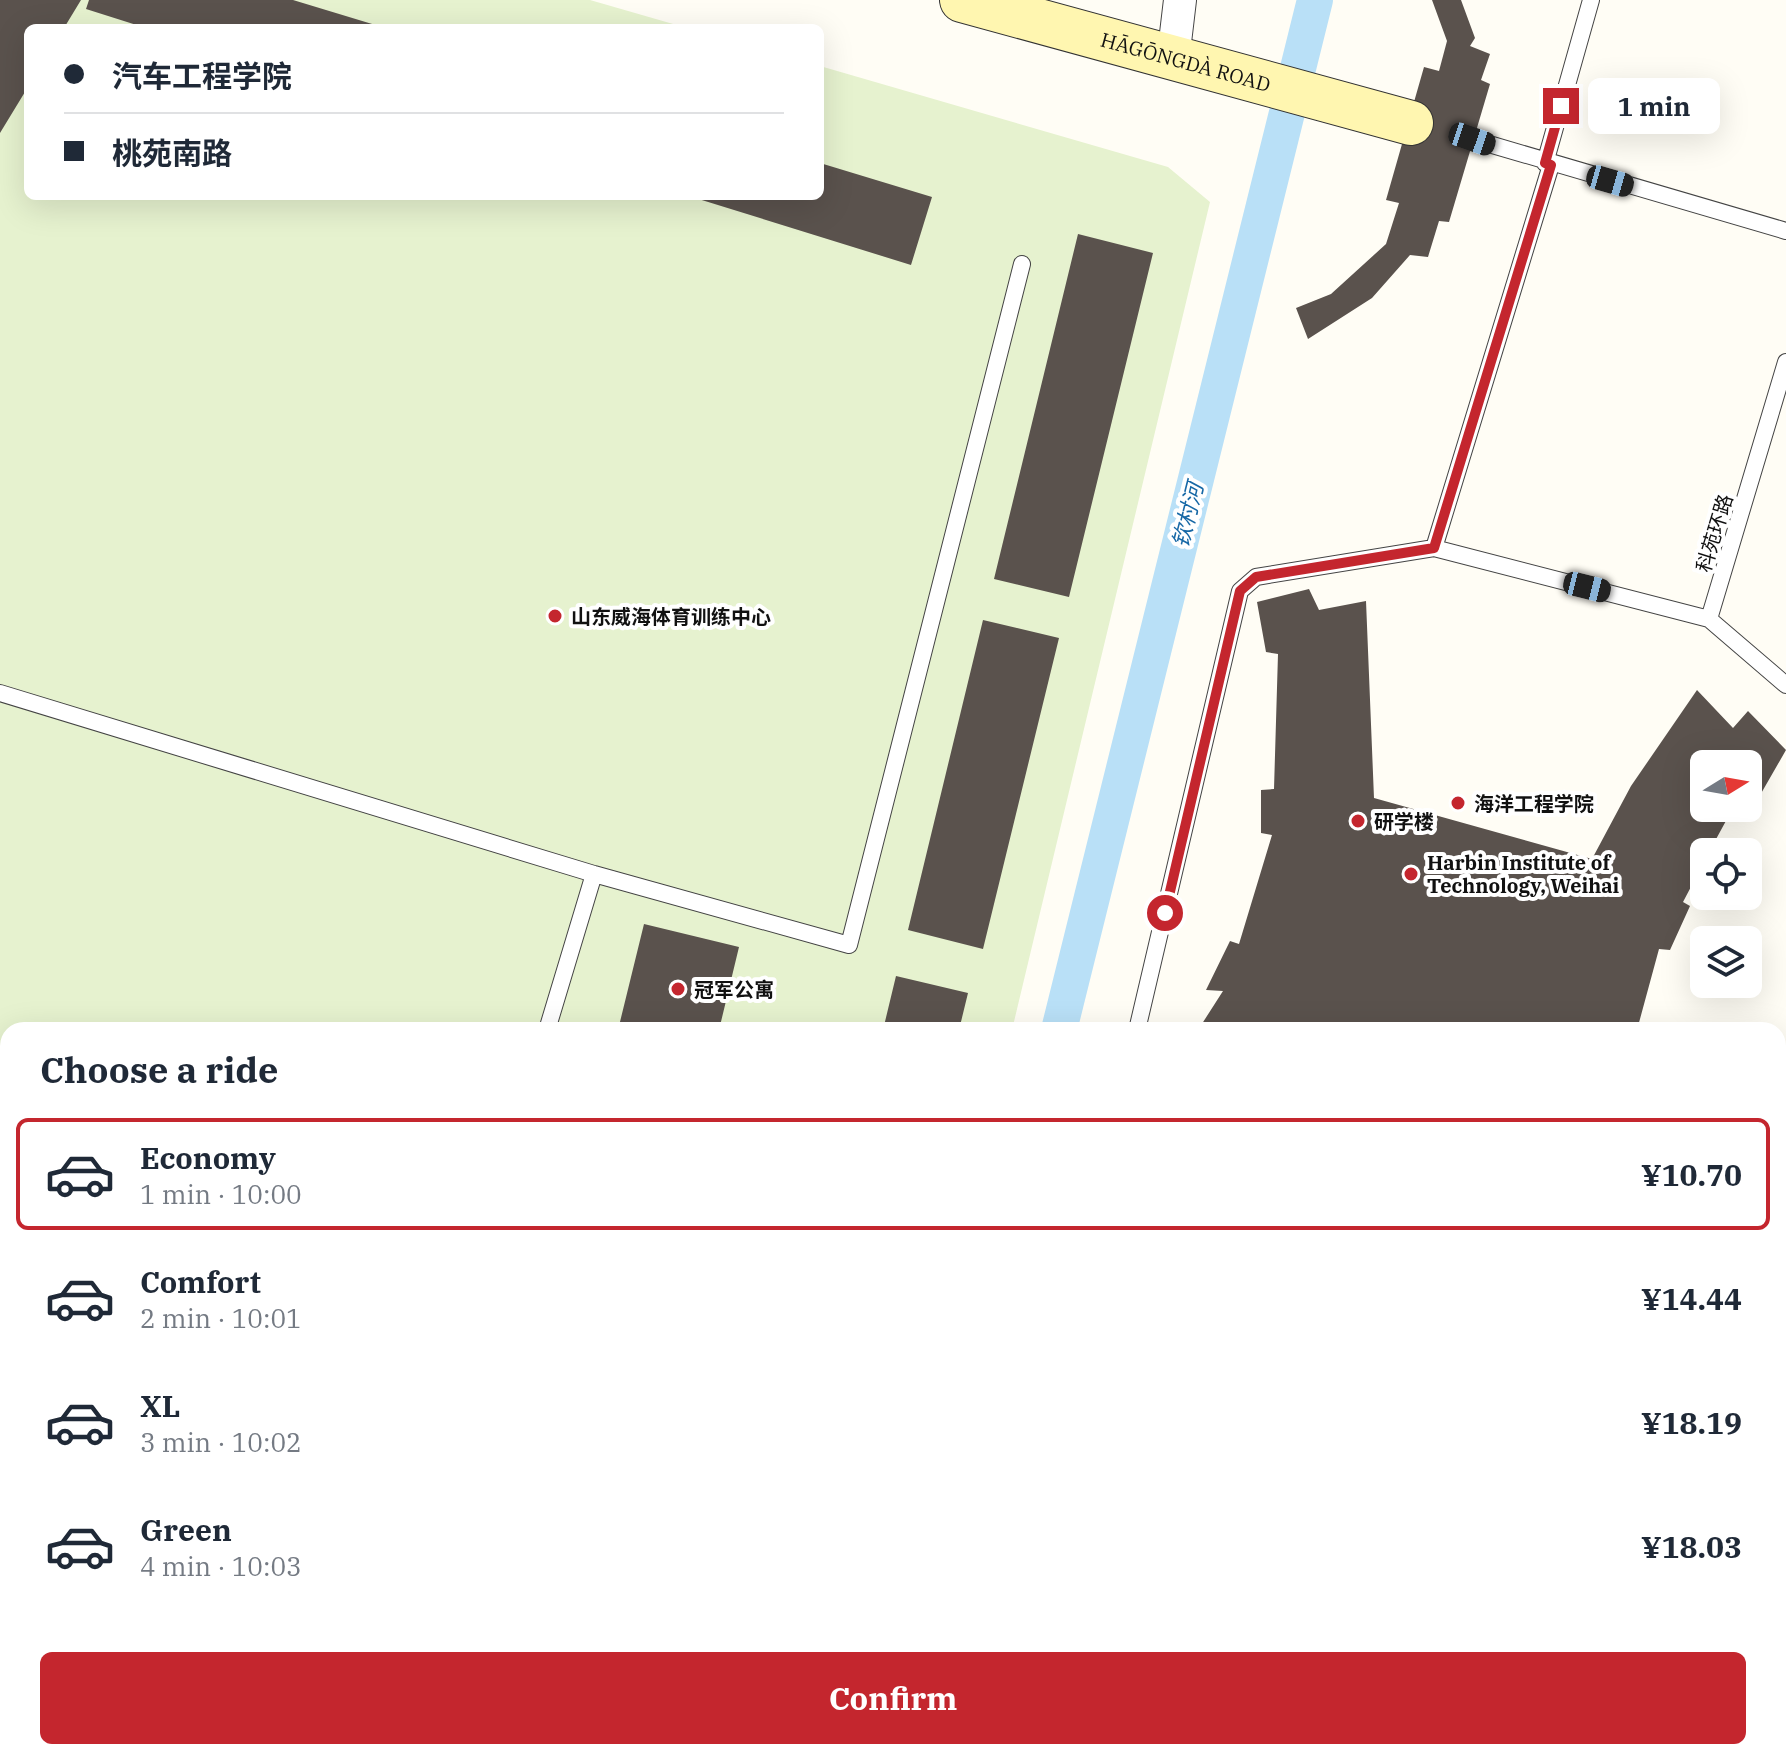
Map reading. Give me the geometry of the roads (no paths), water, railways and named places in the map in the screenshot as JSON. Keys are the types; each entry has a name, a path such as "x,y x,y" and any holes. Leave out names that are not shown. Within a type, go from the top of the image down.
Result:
{"main road":[{"name":"HĀGŌNGDÀ ROAD","path":"962,0 1411,123"}],"street":[{"path":"1173,59 1180,0"}],"lane":[{"path":"1434,548 1548,164 1591,0"},
{"path":"1472,139 1548,164 1786,231"},
{"path":"0,693 594,874 849,945 1022,264"},
{"name":"科苑环路","path":"1709,619 1786,362"},
{"path":"1139,1022 1240,591 1256,577 1434,548 1709,619 1786,685"},
{"path":"549,1022 594,874"}],"waterway":[{"name":"钦村河","path":"1061,1022 1315,0"}],"place":[{"name":"山东威海体育训练中心","path":"555,616"},
{"name":"海洋工程学院","path":"1458,803"},
{"name":"研学楼","path":"1358,821"},
{"name":"Harbin Institute of Technology, Weihai","path":"1411,874"},
{"name":"冠军公寓","path":"678,989"}]}
